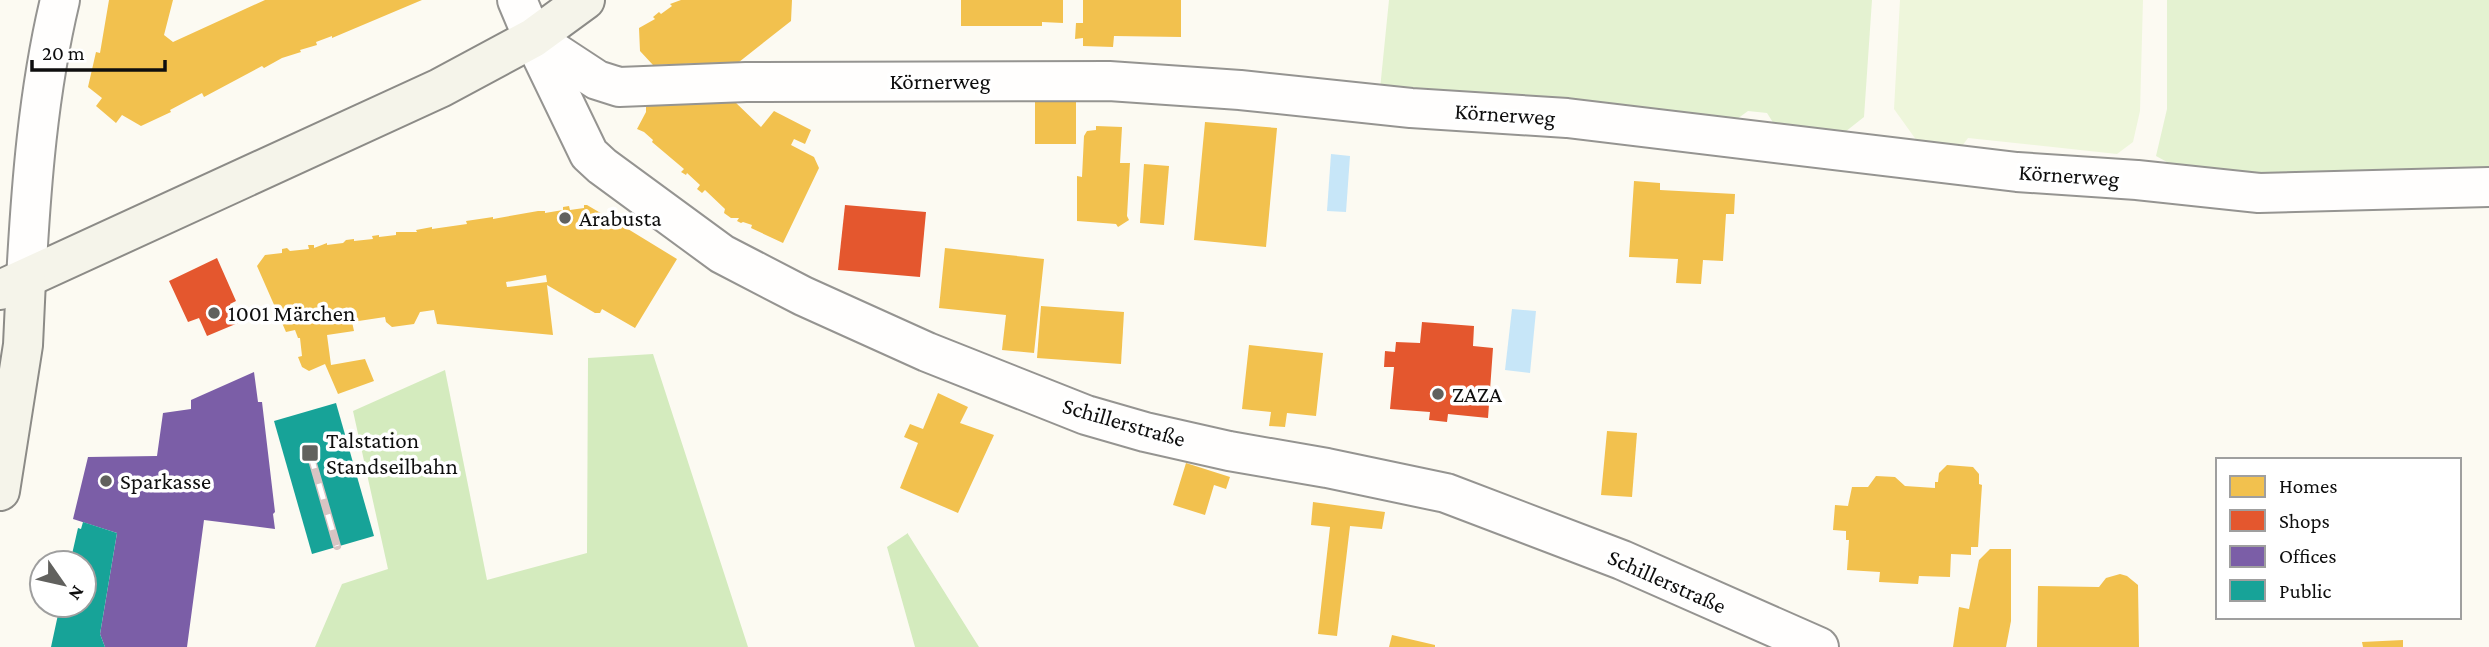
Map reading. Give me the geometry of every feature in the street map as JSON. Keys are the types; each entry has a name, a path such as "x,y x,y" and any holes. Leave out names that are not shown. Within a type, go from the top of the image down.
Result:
{"main road":[{"path":"0,491 5,426 23,345 13,285 440,89 533,38 584,0"}],"street":[{"path":"13,285 51,39 60,0"},
{"name":"Schillerstraße","path":"517,0 589,154 722,254 803,296 901,341 1086,415 1229,451 1446,493 1622,560 1819,647"},
{"name":"Körnerweg","path":"533,38 597,80 619,87 746,82 1109,80 1240,90 1411,108 1567,118 2017,172 2137,180 2259,193 2489,187"}],"green space":[{"path":"1389,0 1872,0 1864,117 1845,132 1779,132 1767,113 1748,111 1726,127 1380,89"},
{"path":"1900,0 2143,0 2140,111 2133,142 2117,154 1968,138 1956,154 1922,148 1894,109"},
{"path":"2167,0 2489,0 2489,171 2253,175 2178,168 2156,156 2167,109"},
{"path":"653,354 748,647 315,647 342,584 388,569 353,411 445,370 487,580 587,553 588,358"},
{"path":"908,533 979,647 915,647 887,547"}],"water":[{"path":"1331,154 1350,156 1346,212 1327,211"},
{"path":"1512,309 1536,311 1530,373 1505,370"}],"building: Homes":[{"path":"109,0 173,0 164,35 173,42 265,0 422,0 332,38 316,42 317,45 300,50 301,52 264,68 262,66 204,97 202,93 141,126 122,115 116,123 96,106 102,98 88,87 96,52 100,53"},
{"path":"681,0 792,0 791,21 739,62 653,65 640,51 639,28 655,19 653,17 659,12 661,14 672,6 670,4"},
{"path":"961,0 1063,0 1063,23 1042,22 1042,26 961,26"},
{"path":"1083,0 1181,0 1181,37 1114,36 1113,47 1083,46 1083,38 1075,39 1076,23 1083,23"},
{"path":"1035,100 1076,100 1076,144 1035,144"},
{"path":"734,101 761,127 774,111 811,130 805,144 794,139 791,145 814,157 819,168 783,243 751,228 752,225 737,221 739,218 731,218 724,213 725,209 705,190 702,193 697,189 700,185 687,173 686,175 681,172 684,169 644,132 637,129 646,112 646,104"},
{"path":"1205,122 1277,128 1266,247 1194,240"},
{"path":"1096,126 1122,127 1120,163 1130,163 1129,220 1118,227 1116,224 1077,221 1077,176 1082,177 1084,136 1087,131 1096,130"},
{"path":"1144,164 1169,166 1164,225 1140,223"},
{"path":"1634,181 1660,183 1660,190 1735,194 1734,214 1726,214 1723,261 1703,260 1701,284 1676,283 1678,259 1629,257"},
{"path":"584,205 587,205 604,215 602,218 621,229 623,226 677,259 635,328 602,309 600,313 595,313 547,285 553,335 437,324 434,310 420,312 414,324 392,327 385,317 352,322 354,331 327,335 331,365 365,359 374,381 338,394 325,364 309,371 302,367 298,357 302,356 300,338 295,330 286,332 257,266 265,255 282,253 282,249 287,248 290,251 309,249 308,245 314,245 314,248 327,243 396,235 396,232 417,232 416,230 432,227 467,224 466,221 538,211 545,213 563,210 563,207 569,206 570,210 584,208","holes":["546,275 547,282 507,287 506,282"]},
{"path":"945,248 1044,259 1034,353 1002,350 1006,315 939,308"},
{"path":"1041,306 1124,312 1121,364 1037,358"},
{"path":"1249,345 1323,353 1316,416 1287,413 1285,427 1269,426 1271,412 1242,409"},
{"path":"938,393 968,407 960,423 994,435 958,513 900,488 918,443 904,437 910,424 923,429"},
{"path":"1607,431 1637,433 1632,497 1601,495"},
{"path":"1186,463 1230,477 1226,489 1214,485 1205,515 1173,505"},
{"path":"1947,465 1973,467 1979,474 1979,484 1982,485 1978,547 1971,547 1971,555 1951,554 1950,577 1919,576 1918,584 1879,582 1880,572 1847,570 1849,540 1846,540 1846,531 1833,530 1835,505 1848,506 1852,487 1868,487 1876,476 1895,477 1905,486 1935,488 1939,473"},
{"path":"1313,502 1385,512 1382,529 1350,526 1337,636 1318,634 1330,527 1311,525"},
{"path":"1990,549 2011,549 2011,621 2006,647 1953,647 1959,607 1969,609 1979,560"},
{"path":"2120,574 2138,585 2139,647 2037,647 2038,586 2099,587 2106,578"},
{"path":"1392,635 1435,645 1435,647 1389,647"},
{"path":"2403,640 2403,647 2363,647 2362,642"}],"building: Shops":[{"path":"845,205 926,212 920,277 838,270"},
{"path":"217,258 236,301 230,304 238,323 207,336 199,318 188,322 169,281"},
{"path":"1422,322 1474,326 1473,346 1493,348 1488,418 1448,414 1447,422 1429,420 1430,412 1390,409 1394,367 1384,367 1385,351 1395,352 1396,342 1420,343"}],"building: Offices":[{"path":"254,372 258,402 262,402 275,529 204,520 187,647 105,647 100,634 117,533 73,519 88,457 157,456 163,413 191,409 191,400"}],"building: Public":[{"path":"336,403 374,536 312,554 274,421"},
{"path":"83,522 117,533 100,634 105,647 51,647 57,619 98,619 98,549 73,549 78,528 81,529"}],"railway":[{"path":"310,453 337,546"}],"place":[{"name":"Arabusta","path":"565,218"},
{"name":"1001 Märchen","path":"214,313"},
{"name":"ZAZA","path":"1438,394"},
{"name":"Talstation Standseilbahn","path":"310,453"},
{"name":"Sparkasse","path":"106,481"}]}
